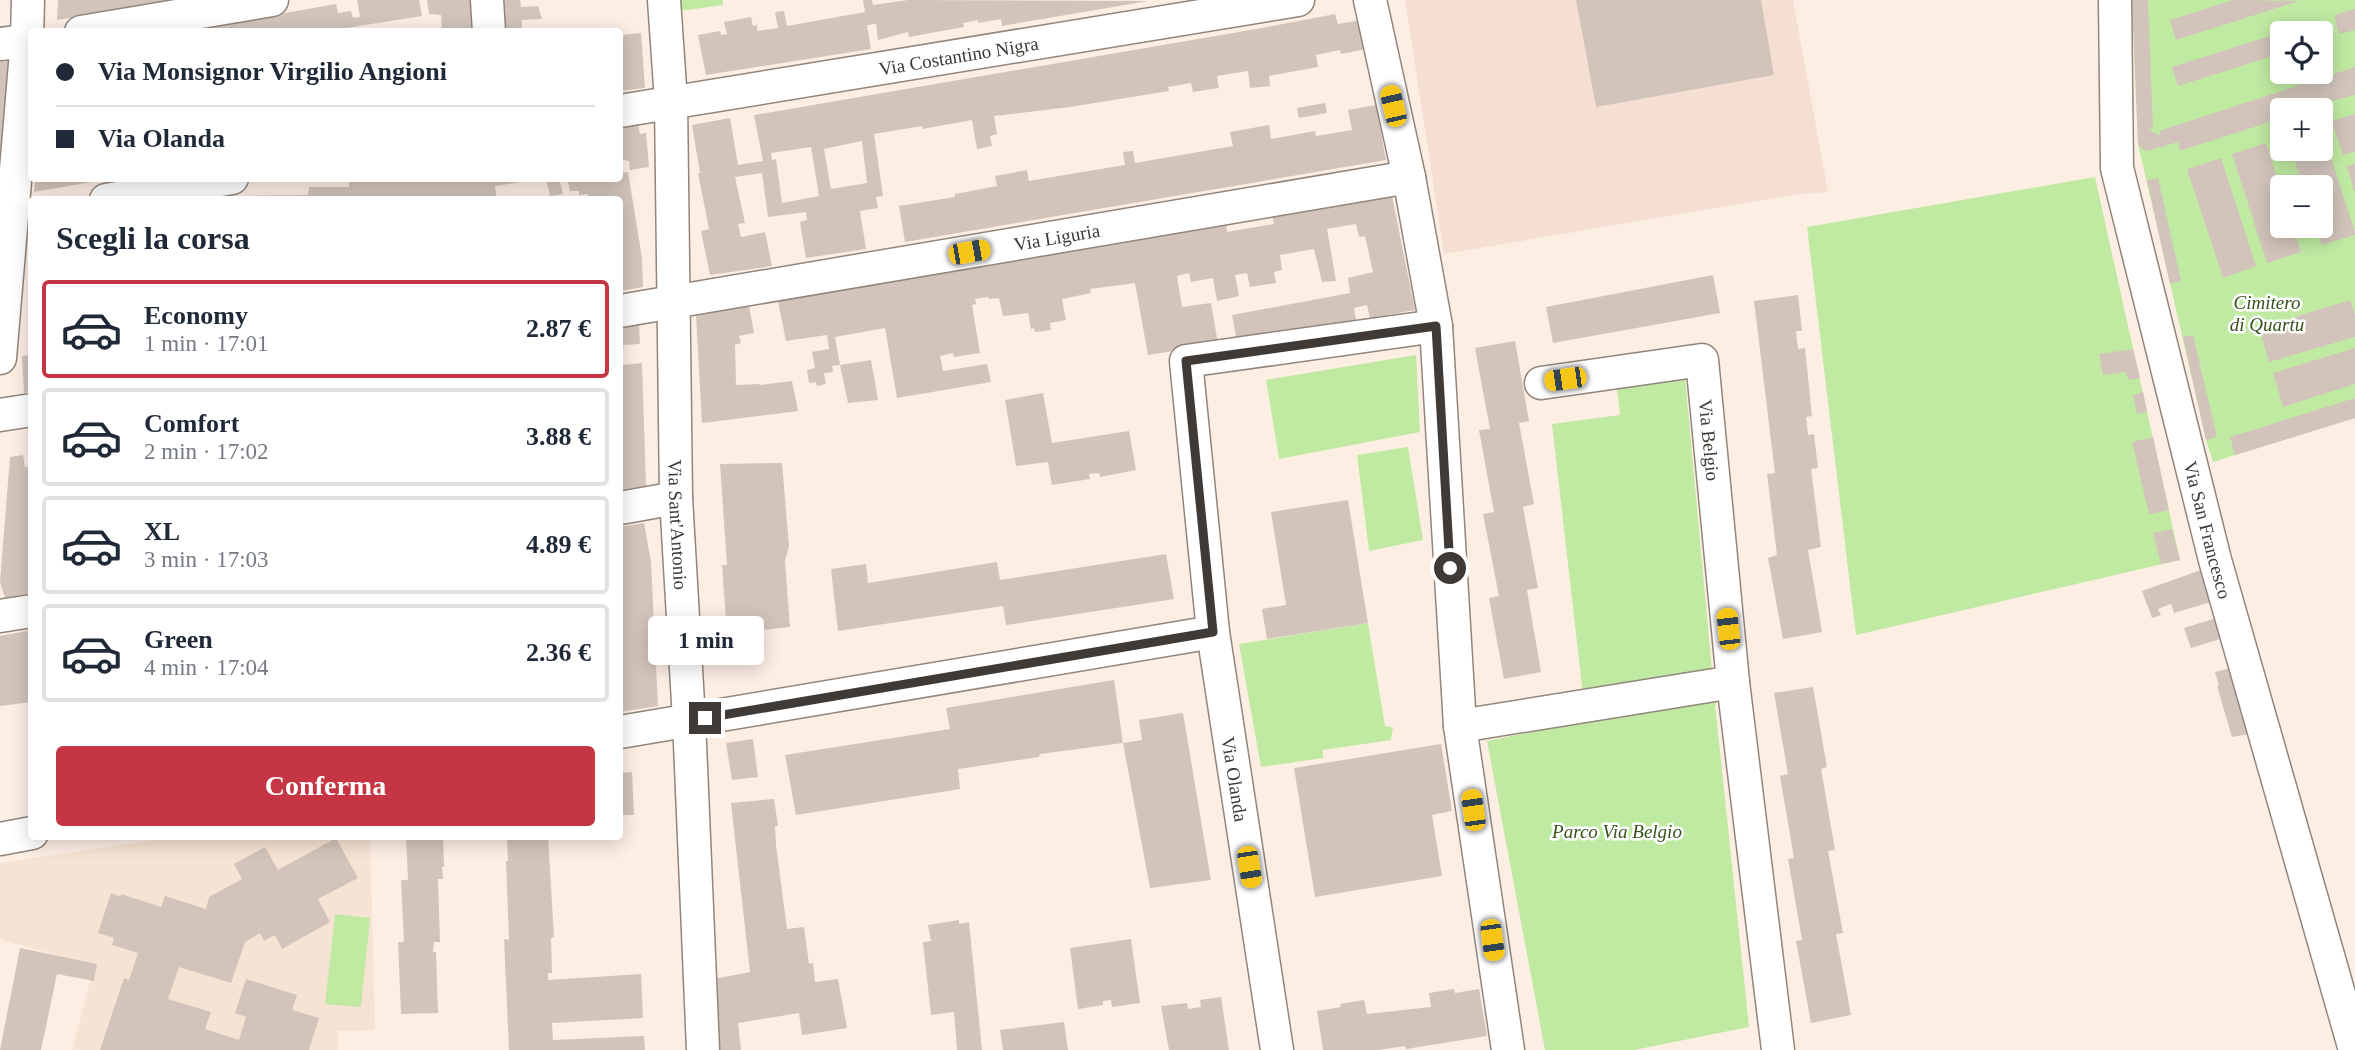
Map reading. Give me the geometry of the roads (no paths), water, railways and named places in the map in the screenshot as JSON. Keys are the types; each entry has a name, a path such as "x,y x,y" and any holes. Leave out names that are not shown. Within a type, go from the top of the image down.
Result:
{"street":[{"path":"0,358 15,215 20,41 28,0"},
{"path":"105,28 272,0"},
{"path":"487,0 489,28"},
{"name":"Via Sant'Antonio","path":"664,0 671,101 676,498 689,720 703,1050"},
{"name":"Via Costantino Nigra","path":"623,110 1298,0"},
{"path":"1370,0 1409,177 1436,326 1460,726 1508,1050"},
{"name":"Via San Francesco","path":"2115,0 2117,168 2215,560 2355,1050"},
{"name":"Via Liguria","path":"623,310 1409,177"},
{"path":"129,196 209,182"},
{"name":"Via Olanda","path":"1277,1050 1213,632 1186,361 1436,326"},
{"name":"Via Belgio","path":"1541,383 1702,360 1733,682 1778,1050"},
{"path":"0,415 28,411"},
{"path":"623,507 676,498"},
{"path":"0,617 28,612"},
{"path":"623,731 1213,632"},
{"path":"1460,726 1733,682"},
{"path":"0,839 28,834"}],"park label":[{"name":"Cimitero di Quartu","path":"2267,313"},
{"name":"Parco Via Belgio","path":"1617,831"}]}
